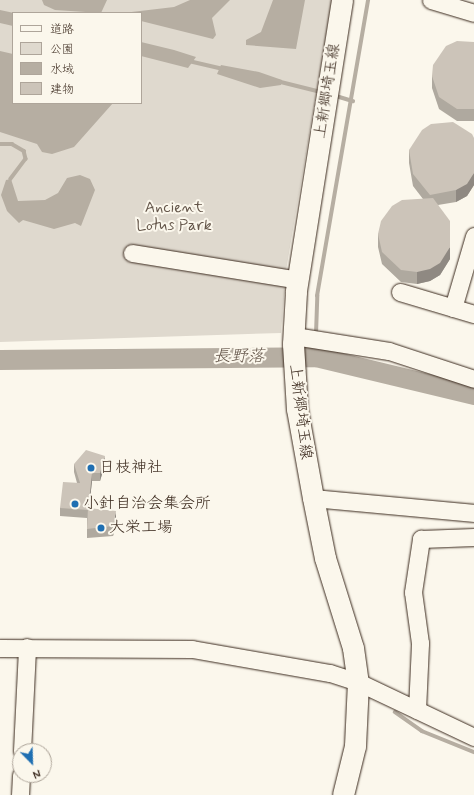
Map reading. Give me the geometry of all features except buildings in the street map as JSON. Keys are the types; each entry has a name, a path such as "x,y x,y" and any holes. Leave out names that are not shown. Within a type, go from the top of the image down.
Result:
{"main road":[{"name":"上新郷埼玉線","path":"342,0 298,280 304,338 294,376 313,498 325,558 353,648 358,682 354,746 343,795"}],"street":[{"path":"431,0 474,13"},
{"path":"453,308 474,236"},
{"path":"132,253 298,280"},
{"path":"400,292 474,314"},
{"path":"304,338 389,351 474,379"},
{"path":"313,498 474,513"},
{"path":"418,710 420,643 413,592 421,539 474,537"},
{"path":"22,743 27,647"},
{"path":"0,648 192,649 330,673 358,682 474,737"},
{"path":"20,795 21,783"}],"green space":[{"name":"Ancient Lotus Park","path":"0,0 332,0 286,271 281,333 0,342"}],"water":[{"path":"42,0 107,0 101,12 55,10 44,5"},
{"path":"190,0 230,0 212,18 216,35 213,39 142,21 142,12 132,12 174,7"},
{"path":"273,0 305,0 296,49 246,45 246,40 261,32"},
{"path":"0,10 12,13 12,26 0,23"},
{"path":"142,42 196,57 188,68 142,56"},
{"path":"0,51 12,54 12,104 112,104 74,147 52,154 42,152 37,144 0,132"},
{"path":"221,65 259,72 282,80 281,85 260,88 217,74"},
{"path":"80,175 90,179 95,190 81,226 75,223 54,229 23,220 19,223 7,211 1,195 6,180 11,179 18,201 45,200 58,193 67,178"}],"waterway":[{"path":"316,334 317,296 368,0"},
{"path":"189,61 224,69"},
{"path":"277,81 321,92"},
{"path":"333,95 353,101"},
{"path":"0,144 12,144 24,151 26,159 11,179"},
{"path":"316,344 316,357"},
{"name":"長野落","path":"0,360 316,357 474,395"},
{"path":"395,712 422,731 474,752"}],"place":[{"name":"日枝神社","path":"91,468"},
{"name":"小針自治会集会所","path":"75,504"},
{"name":"大栄工場","path":"101,528"}]}
